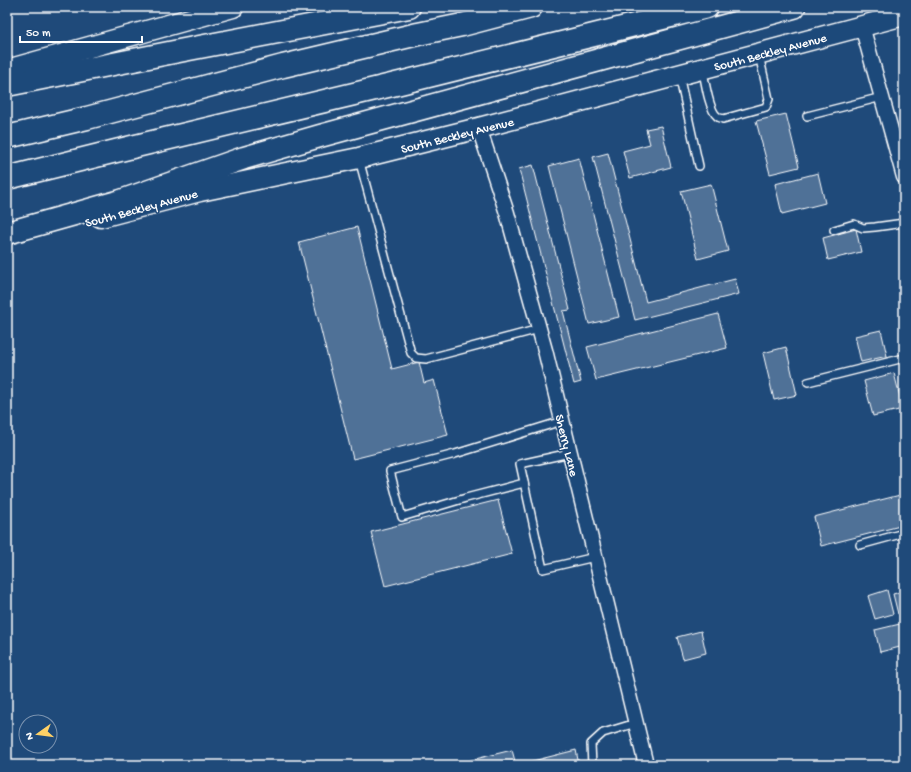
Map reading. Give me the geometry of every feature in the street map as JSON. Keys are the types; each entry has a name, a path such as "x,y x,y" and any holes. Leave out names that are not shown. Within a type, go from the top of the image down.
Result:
{"highway":[{"path":"7,85 189,48 409,7"},
{"path":"7,137 87,118 283,66 462,25 531,7"},
{"path":"7,178 707,7"},
{"path":"7,233 121,201 244,158 320,136 794,7"}],"main road":[{"path":"7,70 233,7"},
{"name":"South Beckley Avenue","path":"7,242 200,191 359,158 479,128 904,16"}],"street":[{"path":"862,26 904,177"},
{"name":"Sherry Lane","path":"479,128 507,213 539,329 646,765"}],"lane":[{"path":"703,68 710,105 714,113 723,119 766,107 768,104 768,89 758,54"},
{"path":"679,75 699,166"},
{"path":"807,116 882,97"},
{"path":"359,158 411,353 416,358 426,359 539,329"},
{"path":"834,230 854,224 863,228 904,223"},
{"path":"808,382 904,358"},
{"path":"524,483 402,516 390,471 455,454 562,421"},
{"path":"570,453 520,464 544,568 595,557"},
{"path":"860,545 904,533"},
{"path":"592,765 591,744 603,733 636,723"}],"building":[{"path":"786,114 799,167 770,174 756,121"},
{"path":"661,126 671,167 630,178 623,151 650,144 646,129"},
{"path":"608,153 646,302 735,279 739,294 635,320 593,157"},
{"path":"579,158 619,317 589,324 549,166"},
{"path":"533,165 570,310 563,311 581,382 574,384 519,169"},
{"path":"818,173 825,203 782,214 775,184"},
{"path":"711,184 728,251 698,259 681,191"},
{"path":"357,227 392,369 419,362 424,383 434,380 448,435 353,459 299,242"},
{"path":"856,229 861,252 828,260 823,238"},
{"path":"718,314 727,348 596,380 587,347"},
{"path":"881,330 887,356 861,362 855,336"},
{"path":"786,347 797,395 774,400 763,353"},
{"path":"894,373 903,409 873,416 864,381"},
{"path":"904,494 904,525 821,546 814,517"},
{"path":"498,500 512,554 385,586 371,532"},
{"path":"887,590 893,614 875,619 868,596"},
{"path":"904,591 904,613 898,614 893,594"},
{"path":"904,623 904,646 880,652 875,630"},
{"path":"701,631 706,653 683,659 677,637"},
{"path":"512,750 516,765 451,765"},
{"path":"576,750 579,765 517,765"}]}
